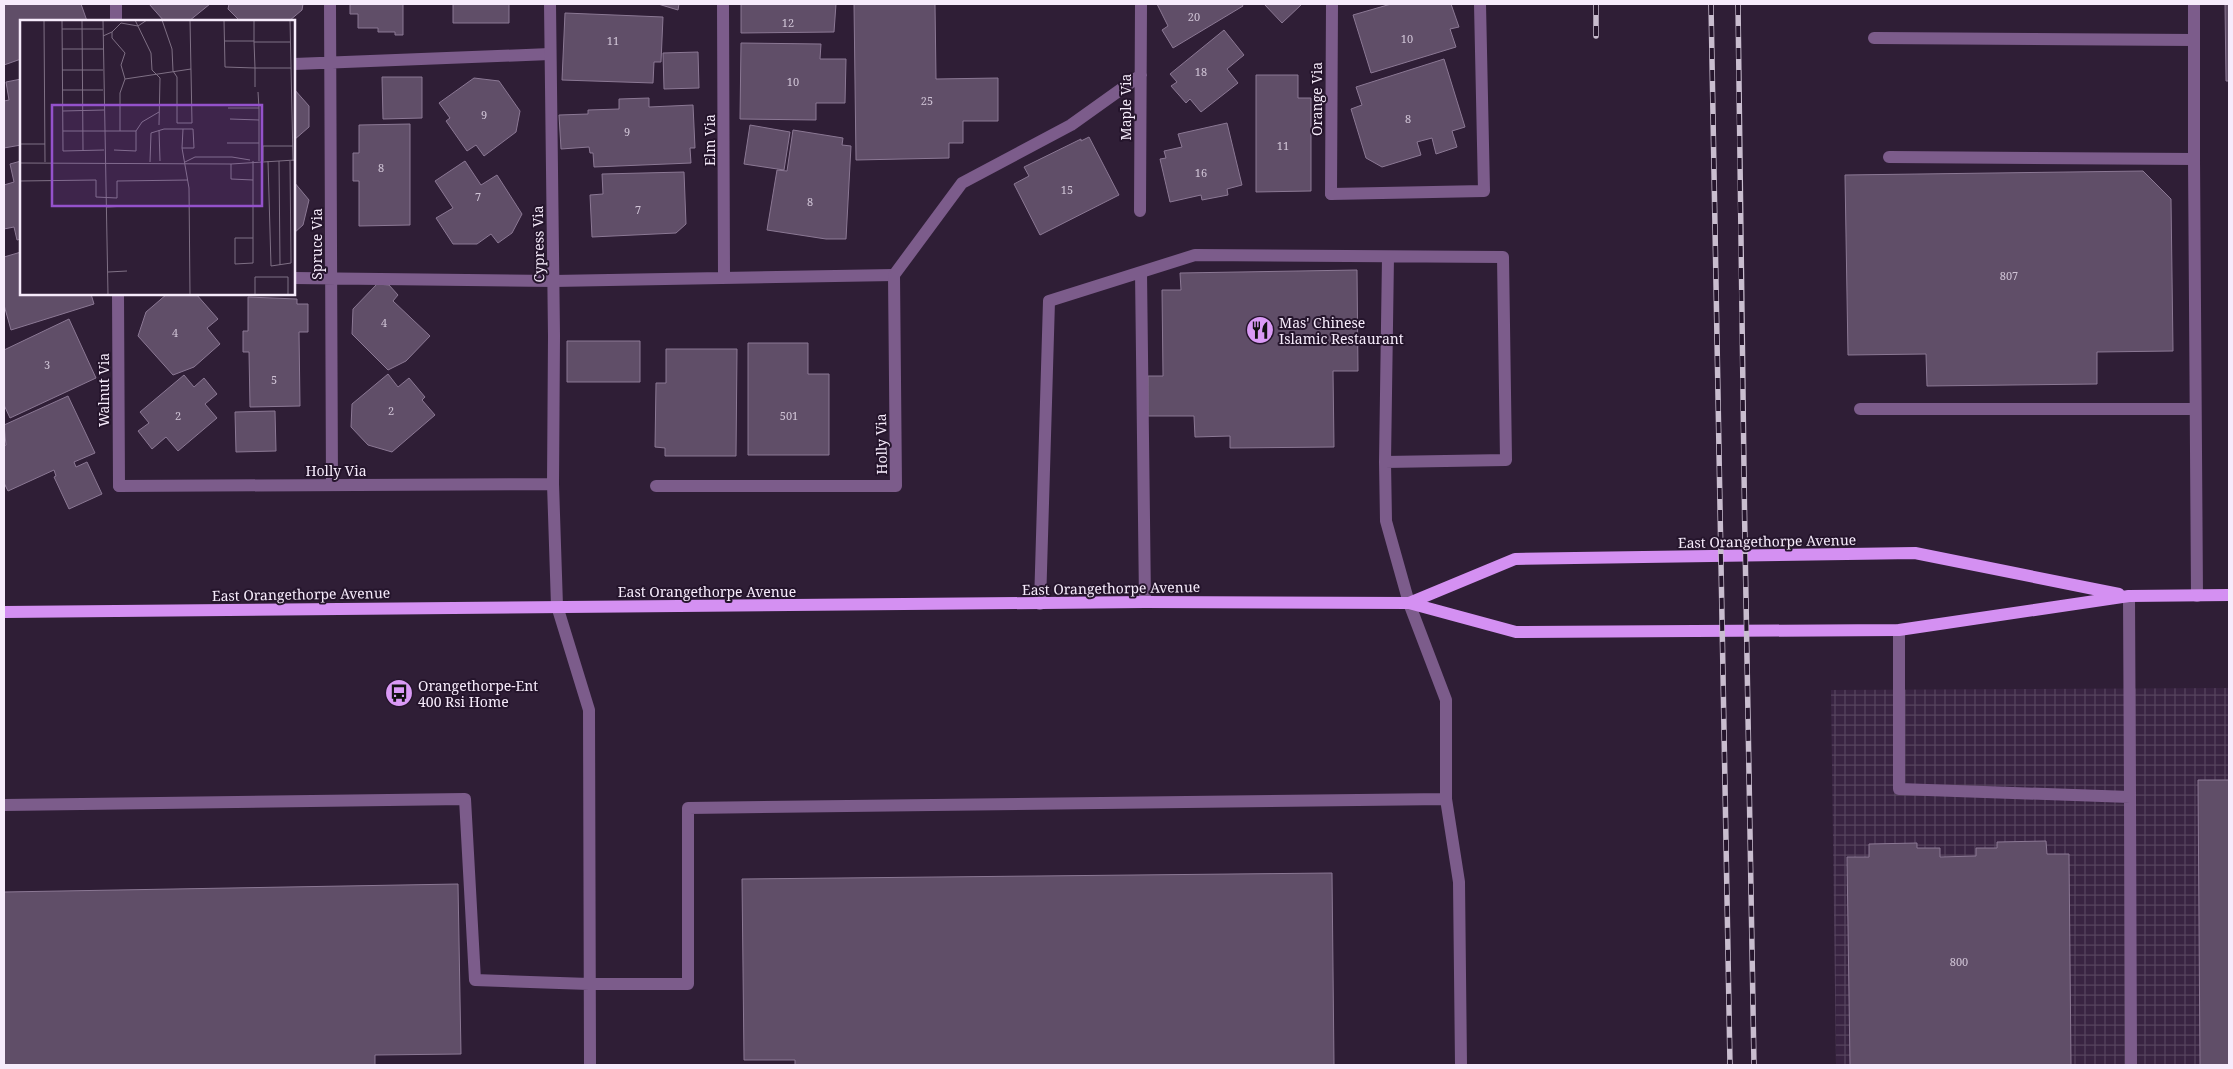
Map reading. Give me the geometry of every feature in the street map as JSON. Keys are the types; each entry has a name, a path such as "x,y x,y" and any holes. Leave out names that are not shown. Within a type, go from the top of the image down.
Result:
{"main road":[{"name":"East Orangethorpe Avenue","path":"1409,603 1515,559 1915,554 2129,596"},
{"name":"East Orangethorpe Avenue","path":"4,612 1144,602 1409,603 1516,632 1899,630 2129,596 2229,595"}],"street":[{"path":"116,4 116,20"},
{"name":"Spruce Via","path":"330,4 332,485"},
{"name":"Cypress Via","path":"550,4 553,484 558,606 589,710 590,1065"},
{"name":"Elm Via","path":"723,4 724,277"},
{"name":"Maple Via","path":"1140,211 1142,4"},
{"name":"Orange Via","path":"1332,4 1331,194 1484,191 1480,4"},
{"path":"2194,4 2197,596"},
{"path":"1874,38 2194,40"},
{"path":"295,64 550,54"},
{"path":"295,278 553,280 894,275 962,183 1071,125 1141,75"},
{"path":"1889,157 2194,159"},
{"path":"1040,604 1049,301 1195,255 1503,257 1506,460 1385,462"},
{"path":"1388,257 1386,521 1409,603 1446,700 1446,799 1459,882 1461,1065"},
{"path":"1141,272 1144,602"},
{"name":"Holly Via","path":"656,486 896,486 894,275"},
{"name":"Walnut Via","path":"118,295 119,486"},
{"path":"1860,409 2195,409"},
{"name":"Holly Via","path":"119,486 553,484"},
{"path":"2129,596 2131,1065"},
{"path":"1899,630 1899,789 2130,797"},
{"path":"4,805 465,799 475,980 589,984 688,984 688,808 1446,799"}],"shaded area":[{"path":"2229,688 2229,1065 1836,1065 1831,690"}],"building":[{"path":"4,4 81,4 87,20 20,20 20,59 4,65"},
{"path":"149,4 210,4 190,20 163,20"},
{"path":"229,4 303,4 302,10 290,20 239,20 228,9"},
{"path":"350,4 403,4 403,35 395,35 395,32 378,32 378,28 358,28 358,14 350,14"},
{"path":"453,4 509,4 509,23 453,23"},
{"path":"658,4 679,4 678,10"},
{"path":"741,4 836,4 834,32 741,33"},
{"path":"854,4 935,4 936,79 998,78 998,121 963,121 963,143 949,143 949,158 856,160"},
{"path":"1157,4 1242,4 1243,6 1173,48 1162,30 1168,26"},
{"path":"1264,4 1302,4 1282,23"},
{"path":"1391,4 1451,4 1459,27 1450,29 1456,47 1371,73 1353,15"},
{"path":"2225,4 2229,4 2229,81 2226,81"},
{"path":"565,13 663,17 661,62 654,62 653,83 562,80"},
{"path":"1224,30 1244,55 1227,69 1238,83 1201,112 1190,99 1186,103 1171,86 1177,82 1170,74"},
{"path":"741,43 821,44 820,59 846,59 845,103 816,103 816,120 740,119"},
{"path":"698,52 699,88 664,89 663,53"},
{"path":"1444,59 1465,127 1452,131 1457,147 1436,154 1432,138 1417,142 1421,155 1382,167 1366,158 1351,109 1362,105 1356,87"},
{"path":"1256,75 1298,75 1298,98 1311,98 1311,191 1256,192"},
{"path":"382,77 422,77 422,118 383,119"},
{"path":"474,78 499,81 520,111 516,132 484,156 476,145 467,151 446,121 450,118 439,103"},
{"path":"20,79 20,145 4,148 4,101 9,100 6,82"},
{"path":"295,90 309,106 309,127 295,139"},
{"path":"649,98 649,107 693,105 695,148 690,148 691,163 594,167 593,153 590,153 589,147 561,149 559,115 588,114 588,110 619,109 619,99"},
{"path":"1227,123 1242,185 1227,189 1228,195 1202,200 1201,195 1170,202 1160,159 1166,158 1164,151 1182,147 1178,134"},
{"path":"410,124 410,225 359,226 359,181 353,181 353,153 359,153 359,125"},
{"path":"750,125 790,132 784,170 744,164"},
{"path":"793,130 843,138 842,145 851,146 846,239 826,239 767,230 777,170 787,171"},
{"path":"1089,137 1119,195 1040,235 1014,184 1029,176 1024,167 1081,139 1081,141"},
{"path":"20,161 20,239 17,240 14,227 4,229 4,185 14,182 10,164"},
{"path":"465,161 481,185 497,175 522,214 512,233 498,243 491,234 477,244 453,244 436,218 453,208 435,181"},
{"path":"2143,171 2171,199 2173,351 2097,352 2097,384 1927,386 1926,354 1848,355 1845,175"},
{"path":"684,172 686,224 676,233 592,237 590,195 603,194 602,174"},
{"path":"295,183 309,200 303,225 295,232"},
{"path":"20,252 20,295 91,295 94,304 11,330 4,305 4,257"},
{"name":"Mas' Chinese Islamic Restaurant","path":"1357,270 1358,371 1333,371 1334,447 1230,448 1230,436 1195,437 1194,416 1148,416 1148,376 1163,376 1162,290 1181,290 1180,273"},
{"path":"377,284 389,285 398,295 393,301 430,336 406,361 388,370 352,334 353,309"},
{"path":"166,295 197,295 218,319 207,328 220,344 194,367 173,375 138,336 146,312"},
{"path":"248,297 297,299 297,304 308,304 308,332 299,332 300,406 250,407 249,352 243,352 243,331 248,331"},
{"path":"69,319 96,378 10,418 4,405 4,350"},
{"path":"567,341 640,341 640,382 567,382"},
{"path":"748,343 808,343 808,374 829,374 829,455 748,455"},
{"path":"666,349 737,349 736,456 665,456 665,448 655,447 656,383 666,383"},
{"path":"388,374 398,387 409,378 425,397 422,400 435,415 392,452 368,445 351,427 352,404"},
{"path":"184,375 194,387 204,378 217,394 205,404 217,418 178,451 166,437 152,449 138,431 149,423 140,412"},
{"path":"68,396 95,453 74,462 76,467 87,462 102,494 69,509 54,477 56,476 54,470 8,491 4,483 4,446 6,445 4,425"},
{"path":"275,411 276,451 236,452 235,412"},
{"path":"2198,780 2229,780 2229,1065 2200,1065"},
{"path":"2046,841 2047,854 2069,854 2071,1065 1850,1065 1847,857 1869,857 1869,844 1917,843 1917,848 1940,848 1940,857 1976,856 1976,848 1997,848 1997,842"},
{"path":"1332,873 1334,1065 795,1065 795,1060 744,1060 742,879"},
{"path":"458,884 461,1054 375,1055 375,1065 4,1065 4,892"}],"railway":[{"path":"1596,4 1596,36"},
{"path":"1711,4 1730,1065"},
{"path":"1738,4 1754,1065"}],"place":[{"name":"Mas' Chinese Islamic Restaurant","path":"1260,330"},
{"name":"Orangethorpe-Ent 400 Rsi Home","path":"399,693"}]}
